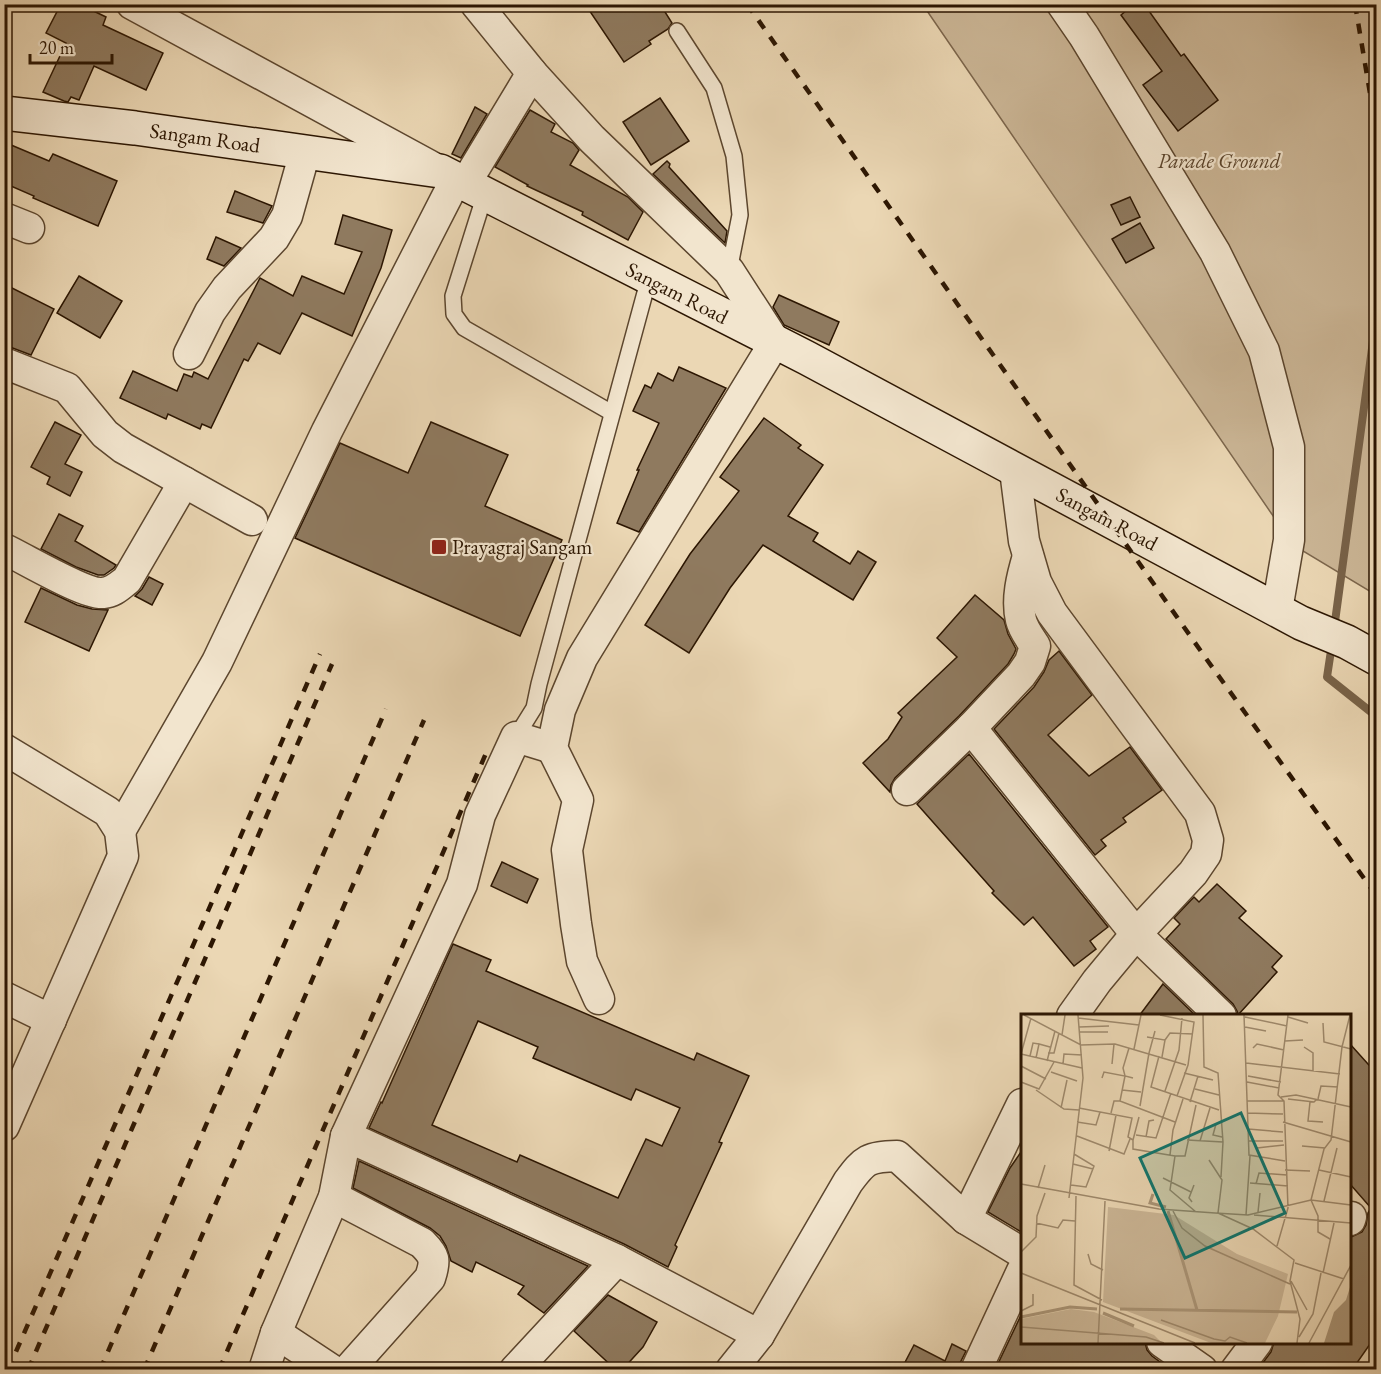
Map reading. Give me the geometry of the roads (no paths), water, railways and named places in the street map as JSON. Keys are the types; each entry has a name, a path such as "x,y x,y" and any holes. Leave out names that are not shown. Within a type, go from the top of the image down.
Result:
{"main road":[{"name":"Sangam Road","path":"4,113 135,128 305,152 461,182 807,358 1289,617 1347,642 1377,658"}],"street":[{"path":"132,4 461,182"},
{"path":"476,4 532,73 592,139 729,271 775,342 582,658 560,710 552,748 578,801 567,850 582,961 599,999"},
{"path":"1062,4 1084,36 1215,252 1264,351 1289,447 1289,617"},
{"path":"120,831 217,662 327,431 461,182 532,73"},
{"path":"189,354 210,312 227,288 274,238 287,216 305,152"},
{"path":"4,363 67,388 105,434 123,448 252,520"},
{"path":"1015,470 1024,541 1036,582 1052,614 1200,813 1209,840 1206,854 1193,873 1136,934 1073,1014"},
{"path":"4,549 82,588 100,593 114,591 127,580 184,482"},
{"path":"907,790 971,728 1021,675 1030,662 1035,646 1021,621 1019,598 1028,556"},
{"path":"971,728 1136,934 1219,1014"},
{"path":"264,1370 276,1333 334,1197 345,1136 462,884 480,815 516,737 552,748"},
{"path":"4,748 108,812 120,831 123,856 4,1126"},
{"path":"4,997 51,1020"},
{"path":"966,1219 1021,1108"},
{"path":"345,1136 617,1260 759,1335"},
{"path":"731,1370 759,1335 861,1163 878,1156 897,1156 966,1219 1021,1252"},
{"path":"334,1197 422,1243 432,1252 434,1264 430,1278 348,1370"},
{"path":"515,1370 617,1260"},
{"path":"976,1370 1021,1275"},
{"path":"276,1333 332,1370"},
{"path":"1165,1344 1202,1370"},
{"path":"1236,1370 1256,1344"}],"lane":[{"path":"677,31 714,88 734,156 740,215 729,271"},
{"path":"461,182 453,296 454,314 464,328 612,413"},
{"path":"516,737 534,708 648,278"}],"waterway":[{"path":"1334,629 1376,319"},
{"path":"1332,644 1327,677 1376,716"}],"railway":[{"path":"747,4 1205,657 1376,895"},
{"path":"1355,4 1376,129"},
{"path":"8,1370 320,654"},
{"path":"28,1370 332,664"},
{"path":"100,1370 386,709"},
{"path":"144,1370 424,720"},
{"path":"219,1370 487,751"}],"place":[{"name":"Prayagraj Sangam","path":"439,547"}],"park label":[{"name":"Parade Ground","path":"1219,161"}]}
